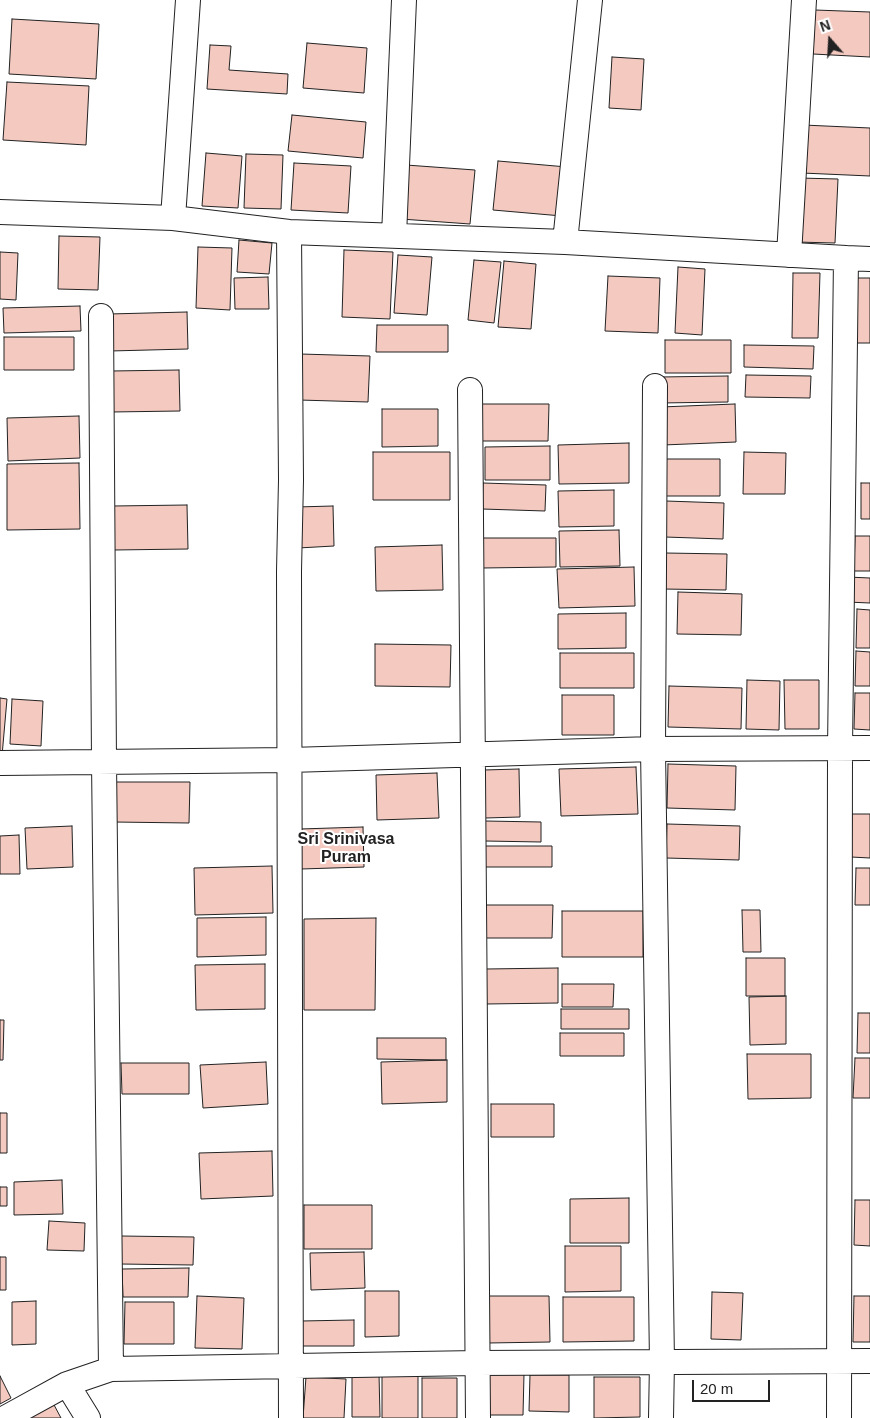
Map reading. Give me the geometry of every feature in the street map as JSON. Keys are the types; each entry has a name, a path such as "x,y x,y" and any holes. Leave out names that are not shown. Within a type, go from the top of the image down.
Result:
{"street":[{"path":"173,218 188,0"},
{"path":"394,236 404,0"},
{"path":"565,242 590,0"},
{"path":"789,255 804,0"},
{"path":"0,212 173,218 289,232 565,242 870,259"},
{"path":"289,232 291,480 288,571 291,1418"},
{"path":"839,1418 840,749 846,258"},
{"path":"101,316 111,1369"},
{"path":"655,386 653,750 662,1362 661,1418"},
{"path":"470,390 478,1418"},
{"path":"0,763 290,760 653,750 870,748"},
{"path":"5,1418 68,1384 111,1369 477,1363 870,1361"},
{"path":"68,1384 88,1418"}],"building":[{"path":"815,10 870,12 870,57 813,54"},
{"path":"12,19 99,24 96,79 9,74"},
{"path":"307,43 367,48 364,93 303,88"},
{"path":"210,45 231,46 229,70 288,74 287,94 207,89"},
{"path":"612,57 644,59 641,110 609,108"},
{"path":"7,82 89,86 86,145 3,140"},
{"path":"292,115 366,122 363,158 288,151"},
{"path":"803,125 870,128 870,176 802,173"},
{"path":"206,153 242,156 238,208 202,206"},
{"path":"246,154 283,155 281,209 244,208"},
{"path":"498,161 567,167 562,216 493,210"},
{"path":"294,163 351,166 348,213 291,210"},
{"path":"406,165 475,170 470,224 401,219"},
{"path":"799,178 838,179 835,243 796,242"},
{"path":"59,236 100,237 98,290 58,289"},
{"path":"239,240 272,243 269,274 237,272"},
{"path":"198,247 232,248 230,310 196,308"},
{"path":"344,250 393,252 390,319 342,317"},
{"path":"0,252 18,253 16,300 0,299"},
{"path":"398,255 432,257 427,315 394,313"},
{"path":"474,260 501,262 494,323 468,320"},
{"path":"504,261 536,264 531,329 498,327"},
{"path":"678,267 705,269 702,335 675,333"},
{"path":"793,273 820,273 818,338 792,338"},
{"path":"608,276 660,278 658,333 605,331"},
{"path":"268,277 269,309 235,309 234,278"},
{"path":"852,278 870,278 870,343 850,343"},
{"path":"80,306 81,331 4,333 3,308"},
{"path":"187,312 188,349 110,351 109,314"},
{"path":"377,325 448,325 448,352 376,352"},
{"path":"4,337 74,337 74,370 4,370"},
{"path":"665,340 731,340 731,373 665,373"},
{"path":"744,345 814,346 813,369 744,367"},
{"path":"300,354 370,356 368,402 299,400"},
{"path":"179,370 180,411 111,412 111,371"},
{"path":"746,375 811,376 810,398 745,397"},
{"path":"728,376 728,402 660,403 660,377"},
{"path":"480,404 549,404 548,441 480,441"},
{"path":"735,404 736,442 663,445 661,407"},
{"path":"382,409 438,409 438,446 382,447"},
{"path":"79,416 80,458 8,461 7,418"},
{"path":"629,443 629,483 559,484 558,445"},
{"path":"550,446 550,480 485,480 485,447"},
{"path":"373,452 450,452 450,500 373,500"},
{"path":"744,452 786,453 785,494 743,494"},
{"path":"664,459 720,459 720,496 664,496"},
{"path":"79,463 80,529 7,530 7,464"},
{"path":"483,483 546,485 545,511 482,509"},
{"path":"861,483 870,483 870,519 861,519"},
{"path":"614,490 614,526 559,527 558,491"},
{"path":"666,501 724,503 723,539 665,537"},
{"path":"187,505 188,549 114,550 113,506"},
{"path":"333,506 334,546 298,548 296,507"},
{"path":"619,530 620,566 560,567 559,531"},
{"path":"855,536 870,536 870,571 854,571"},
{"path":"482,538 556,538 556,567 482,568"},
{"path":"442,545 443,590 376,591 375,547"},
{"path":"665,553 727,554 726,590 663,589"},
{"path":"634,567 635,606 559,608 557,569"},
{"path":"847,577 870,578 870,603 847,602"},
{"path":"678,592 742,594 741,635 677,634"},
{"path":"857,609 870,610 870,648 856,648"},
{"path":"626,613 626,648 558,649 558,614"},
{"path":"375,644 451,645 450,687 375,686"},
{"path":"856,651 870,652 870,686 855,686"},
{"path":"560,653 634,653 634,688 560,688"},
{"path":"747,680 780,681 779,730 746,729"},
{"path":"784,680 819,680 819,729 785,729"},
{"path":"669,686 742,688 741,729 668,727"},
{"path":"855,693 870,693 870,730 854,729"},
{"path":"562,695 614,695 614,735 562,735"},
{"path":"0,698 7,699 2,756 0,756"},
{"path":"12,699 43,701 41,746 10,744"},
{"path":"668,764 736,766 735,810 667,808"},
{"path":"636,767 638,814 561,816 559,769"},
{"path":"519,769 520,817 485,818 484,770"},
{"path":"437,773 439,818 377,820 376,775"},
{"path":"115,782 190,782 189,823 114,822"},
{"path":"852,814 870,814 870,858 851,857"},
{"path":"485,821 541,822 541,842 485,841"},
{"path":"667,824 740,826 739,860 666,858"},
{"path":"72,826 73,867 27,869 25,828"},
{"path":"363,827 364,867 301,869 300,829"},
{"path":"19,835 20,874 0,874 0,836"},
{"path":"483,846 552,846 552,867 483,867"},
{"path":"272,866 273,913 195,915 194,868"},
{"path":"856,868 870,868 870,905 855,905"},
{"path":"484,905 553,905 552,938 484,938"},
{"path":"742,910 760,910 761,952 743,952"},
{"path":"562,911 643,911 643,957 562,957"},
{"path":"266,917 266,955 197,957 197,918"},
{"path":"376,918 375,1010 304,1010 304,919"},
{"path":"746,958 785,958 785,996 746,996"},
{"path":"265,964 265,1009 196,1010 195,965"},
{"path":"558,968 558,1003 486,1004 486,969"},
{"path":"562,984 614,984 613,1007 562,1007"},
{"path":"786,996 786,1044 750,1045 749,997"},
{"path":"561,1009 629,1009 629,1029 561,1029"},
{"path":"858,1013 870,1013 870,1053 857,1053"},
{"path":"0,1020 4,1020 3,1060 0,1060"},
{"path":"560,1033 624,1033 624,1056 560,1056"},
{"path":"377,1038 446,1038 446,1060 377,1059"},
{"path":"747,1054 811,1054 811,1098 748,1099"},
{"path":"855,1058 870,1058 870,1098 853,1098"},
{"path":"447,1060 447,1102 382,1104 381,1062"},
{"path":"266,1062 268,1104 203,1108 200,1065"},
{"path":"121,1063 189,1063 189,1094 122,1094"},
{"path":"491,1104 554,1104 554,1137 491,1137"},
{"path":"0,1113 7,1113 7,1153 0,1153"},
{"path":"272,1151 273,1196 201,1199 199,1153"},
{"path":"62,1180 63,1214 14,1215 14,1182"},
{"path":"0,1187 7,1187 7,1206 0,1206"},
{"path":"629,1198 629,1243 570,1243 570,1199"},
{"path":"855,1200 870,1200 870,1246 854,1245"},
{"path":"304,1205 372,1205 372,1249 304,1249"},
{"path":"49,1221 85,1223 84,1251 47,1250"},
{"path":"121,1236 194,1237 193,1265 120,1264"},
{"path":"565,1246 621,1246 621,1291 565,1292"},
{"path":"364,1252 365,1288 311,1290 310,1253"},
{"path":"0,1257 6,1257 6,1290 0,1290"},
{"path":"189,1268 188,1297 123,1297 122,1269"},
{"path":"365,1291 399,1291 399,1336 365,1337"},
{"path":"712,1292 743,1293 741,1340 711,1339"},
{"path":"197,1296 244,1298 242,1349 195,1348"},
{"path":"488,1296 549,1296 550,1342 488,1343"},
{"path":"854,1296 870,1296 870,1342 853,1342"},
{"path":"563,1297 634,1297 634,1341 563,1342"},
{"path":"36,1301 36,1344 12,1345 12,1302"},
{"path":"125,1302 174,1302 174,1344 124,1344"},
{"path":"354,1320 354,1346 302,1346 301,1321"},
{"path":"352,1374 379,1374 380,1417 352,1417"},
{"path":"382,1374 418,1374 418,1418 382,1418"},
{"path":"485,1374 524,1374 523,1415 484,1415"},
{"path":"530,1375 569,1375 569,1412 529,1411"},
{"path":"0,1376 11,1398 0,1404"},
{"path":"306,1377 346,1379 344,1418 303,1418"},
{"path":"594,1377 640,1377 640,1417 594,1418"},
{"path":"422,1378 457,1378 457,1418 422,1418"},
{"path":"53,1403 61,1418 23,1418"}],"district":[{"name":"Sri Srinivasa Puram","path":"346,849"}]}
